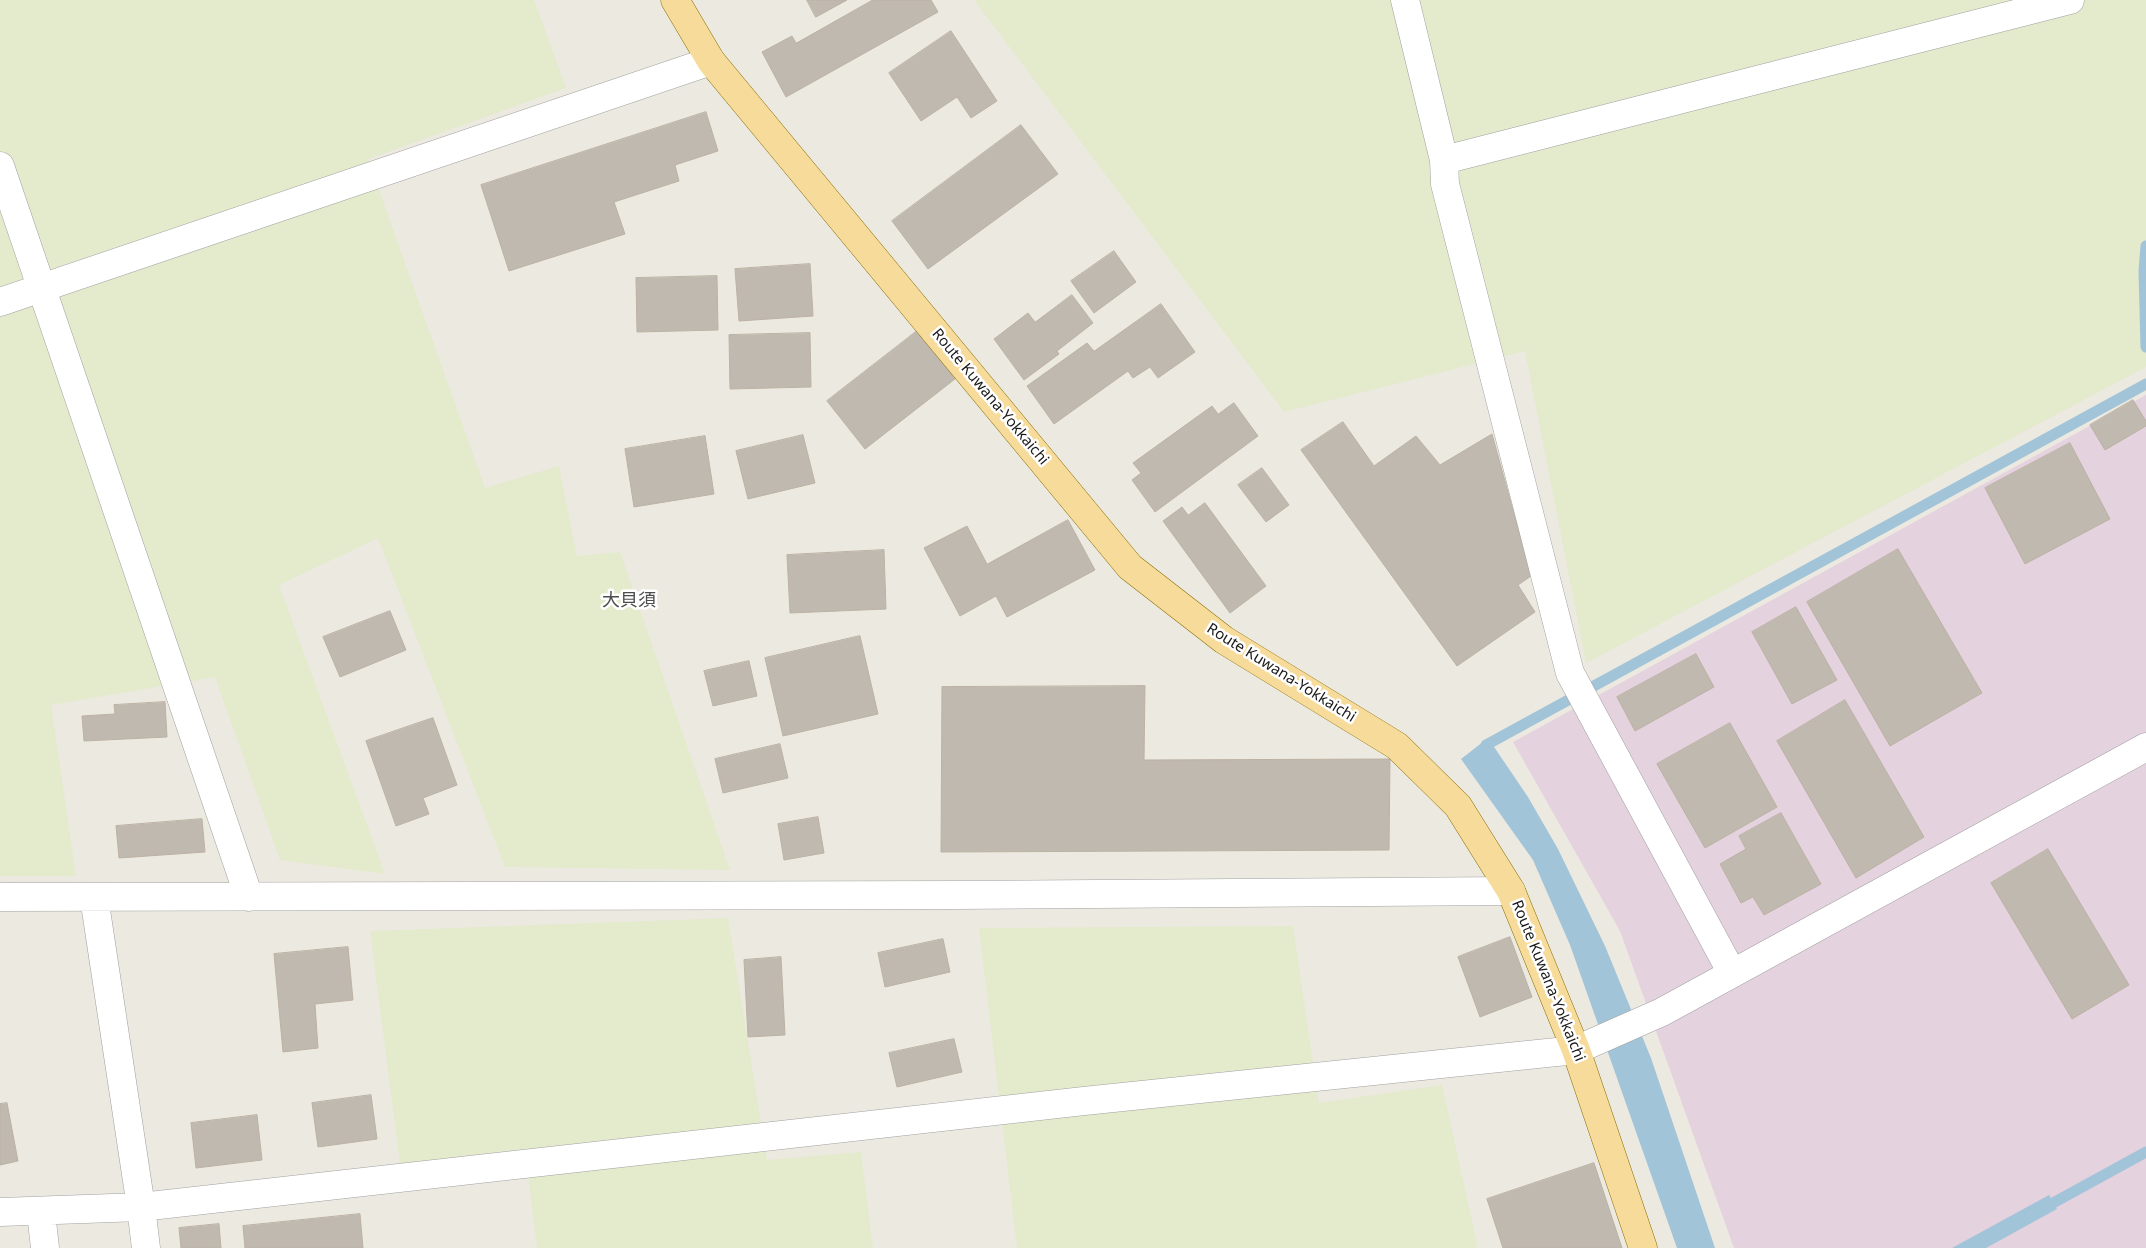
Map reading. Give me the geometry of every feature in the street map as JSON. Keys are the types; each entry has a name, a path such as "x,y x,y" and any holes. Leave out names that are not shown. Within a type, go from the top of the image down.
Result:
{"main road":[{"name":"Route Kuwana-Yokkaichi","path":"675,0 711,61 1130,567 1224,640 1397,746 1458,806 1511,891 1576,1050 1643,1248"}],"street":[{"path":"1405,0 1444,160 1448,194 1570,673 1732,973"},
{"path":"1444,160 2070,0"},
{"path":"0,302 711,61"},
{"path":"0,166 249,897"},
{"path":"0,1212 141,1207 1084,1101 1576,1050 1662,1012 2146,747"},
{"path":"0,897 1511,891"},
{"path":"94,897 146,1248"},
{"path":"41,1212 45,1248"}],"shaded area":[{"path":"2146,395 2146,1248 1734,1248 1620,931 1513,742"}],"green space":[{"path":"0,0 534,0 566,88 368,159 485,488 559,466 577,556 620,552 730,870 505,867 378,538 279,585 385,874 280,860 215,677 51,705 76,876 0,876"},
{"path":"974,0 2146,0 2146,367 1586,663 1525,351 1284,412"},
{"path":"728,918 767,1160 861,1152 873,1248 537,1248 525,1149 400,1164 370,931"},
{"path":"1293,926 1319,1103 1442,1085 1478,1248 1017,1248 979,928"}],"water":[{"path":"1488,738 1528,797 1558,849 1605,946 1651,1058 1715,1248 1677,1248 1570,945 1533,860 1461,759"},
{"path":"2049,1195 2057,1209 1986,1248 1952,1248"}],"building":[{"path":"807,0 847,0 816,17"},
{"path":"873,0 931,0 938,12 786,97 762,52 792,36 796,43"},
{"path":"951,31 997,101 971,118 957,97 921,121 889,73"},
{"path":"706,112 718,151 675,165 679,181 614,202 625,234 509,271 481,185"},
{"path":"1021,125 1058,174 928,269 892,221"},
{"path":"1114,251 1136,282 1094,313 1071,281"},
{"path":"810,264 813,316 739,321 735,269"},
{"path":"717,276 718,330 637,332 636,278"},
{"path":"1072,295 1093,323 1057,351 1059,354 1024,380 994,339 1028,313 1035,322"},
{"path":"1161,304 1195,352 1158,378 1150,367 1133,378 1128,371 1054,424 1027,386 1087,343 1094,351"},
{"path":"917,331 955,379 865,449 827,401"},
{"path":"810,333 811,387 730,389 729,335"},
{"path":"2133,400 2146,421 2146,426 2105,450 2090,425"},
{"path":"1234,403 1258,436 1155,512 1132,480 1141,473 1133,463 1212,406 1218,414"},
{"path":"1343,422 1374,466 1416,436 1440,465 1492,434 1531,576 1518,585 1535,612 1457,666 1301,450"},
{"path":"803,435 815,483 748,499 736,451"},
{"path":"705,436 714,494 634,507 625,449"},
{"path":"2070,443 2110,519 2025,564 1985,488"},
{"path":"1262,468 1289,505 1266,522 1238,485"},
{"path":"1205,503 1266,586 1230,613 1163,521 1182,507 1188,515"},
{"path":"1068,520 1095,570 1007,617 996,596 960,616 924,548 967,526 987,564"},
{"path":"1898,549 1982,693 1890,746 1807,602"},
{"path":"884,550 886,609 790,613 787,555"},
{"path":"1796,607 1837,680 1792,704 1752,632"},
{"path":"390,611 406,650 340,677 323,637"},
{"path":"860,636 878,714 783,736 765,658"},
{"path":"1696,654 1714,687 1635,731 1617,697"},
{"path":"749,661 757,696 713,706 704,671"},
{"path":"1145,686 1144,760 1390,759 1389,850 941,852 942,687"},
{"path":"1845,700 1924,837 1856,878 1777,741"},
{"path":"165,702 167,737 84,741 82,716 115,714 114,705"},
{"path":"433,718 457,785 423,798 429,814 396,826 366,741"},
{"path":"1730,723 1777,807 1705,848 1657,764"},
{"path":"780,744 788,778 723,793 715,759"},
{"path":"1781,813 1821,884 1764,915 1753,897 1741,903 1720,864 1746,849 1739,836"},
{"path":"818,817 824,853 784,860 778,824"},
{"path":"202,819 205,852 119,858 116,826"},
{"path":"2048,849 2129,985 2072,1019 1991,883"},
{"path":"1510,937 1532,997 1480,1017 1458,957"},
{"path":"943,939 950,972 885,987 878,953"},
{"path":"348,947 353,1000 315,1004 318,1048 283,1052 274,954"},
{"path":"781,957 785,1035 748,1037 744,960"},
{"path":"954,1039 962,1072 897,1087 889,1053"},
{"path":"371,1095 377,1139 318,1147 312,1103"},
{"path":"7,1103 18,1161 0,1165 0,1104"},
{"path":"257,1115 262,1160 196,1168 191,1123"},
{"path":"1594,1163 1622,1248 1503,1248 1487,1199"},
{"path":"360,1214 363,1248 245,1248 243,1226"},
{"path":"219,1224 221,1248 181,1248 179,1228"}],"waterway":[{"path":"2146,246 2144,271 2146,347"},
{"path":"1486,745 2146,384"},
{"path":"2053,1203 2146,1152"}],"district":[{"name":"大貝須","path":"629,601"}]}
